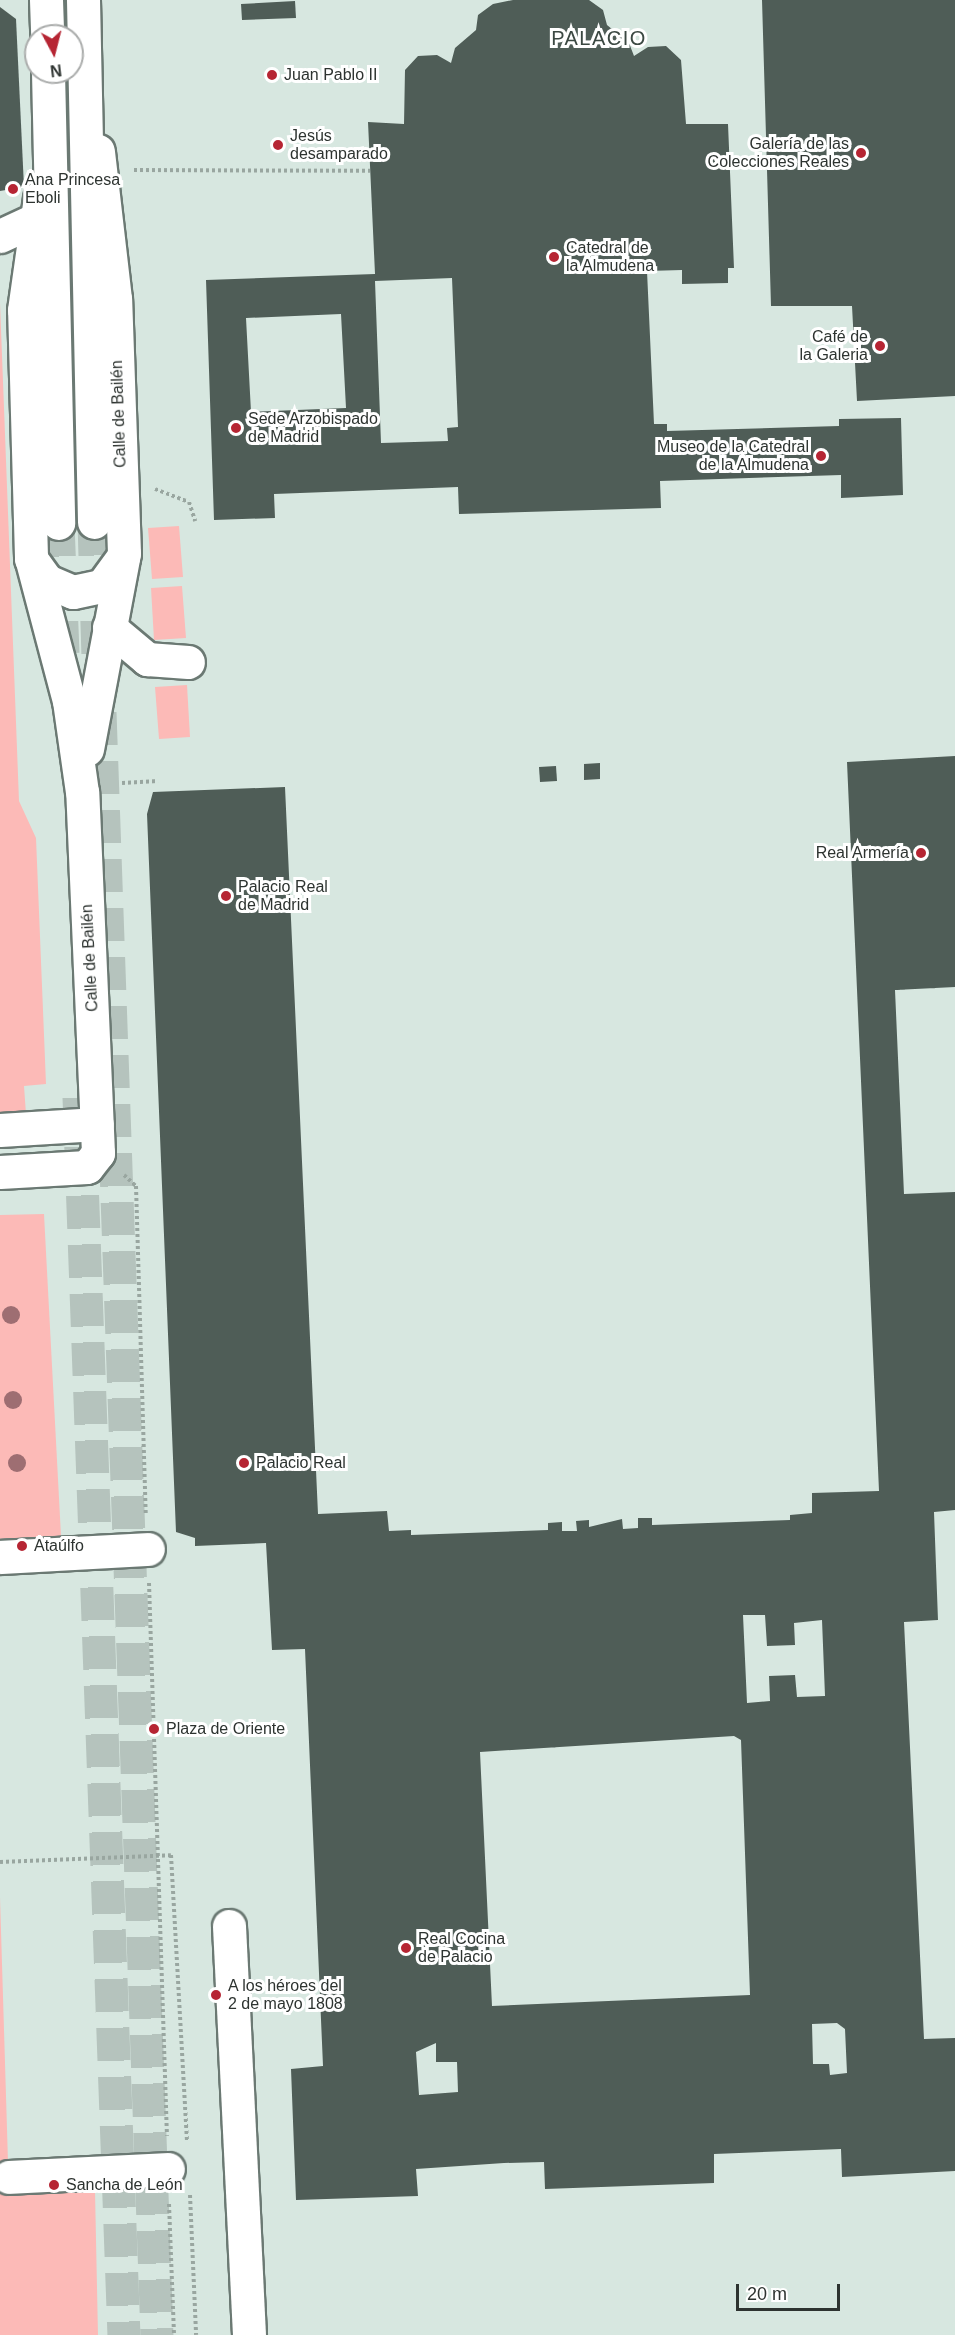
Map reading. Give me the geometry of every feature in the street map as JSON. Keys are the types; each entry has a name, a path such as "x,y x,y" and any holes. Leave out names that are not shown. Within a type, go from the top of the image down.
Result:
{"street":[{"name":"Calle de Bailén","path":"83,0 94,522"},
{"name":"Calle de Bailén","path":"82,792 93,700 124,553 116,299 85,33"},
{"name":"Calle de Bailén","path":"0,1172 87,1167 98,1153 82,792 69,701 31,557 24,310 39,218 45,84"},
{"name":"Calle de Bailén","path":"46,84 58,523"},
{"path":"0,236 39,218"},
{"path":"31,557 58,588 88,591 114,575 124,553"},
{"path":"109,627 147,659 188,662"},
{"path":"0,1130 97,1124"},
{"path":"0,1557 148,1549"},
{"path":"229,1926 249,2335"},
{"path":"9,2177 181,2165"}],"path":[{"path":"133,170 370,171"},
{"path":"147,486 189,502 195,521"},
{"path":"122,783 158,781"},
{"path":"136,1185 158,1856 196,2335"},
{"path":"0,1862 171,1855 181,2165 174,2335"}],"shaded area":[{"path":"0,303 19,801 36,838 46,1084 24,1086 26,1114 0,1115"},
{"path":"179,526 183,577 152,579 148,528"},
{"path":"182,586 186,638 154,640 151,588"},
{"path":"187,685 190,737 159,739 155,687"},
{"path":"44,1214 61,1536 0,1539 0,1215"},
{"path":"0,1897 9,2195 95,2191 98,2335 0,2335"}],"building":[{"name":"Catedral de la Almudena","path":"513,0 589,0 603,10 607,25 629,43 634,56 648,47 666,46 681,60 686,124 728,124 734,268 728,268 728,283 682,284 682,270 647,271 654,424 667,424 667,431 839,426 839,419 901,418 903,495 841,498 841,475 660,481 661,508 459,514 458,487 274,494 275,518 214,520 206,280 375,274 368,122 404,124 405,70 418,56 437,55 451,63 455,48 476,30 478,15 493,4","holes":["452,278 458,427 447,428 448,441 381,443 375,281","341,314 346,408 251,412 246,318"]},
{"name":"Galería de las Colecciones Reales","path":"762,0 955,0 955,396 857,401 852,306 771,306"},
{"path":"295,1 296,18 242,20 241,4"},
{"path":"0,7 16,19 24,187 0,191"},
{"name":"Palacio Real","path":"955,756 955,987 895,990 904,1194 955,1192 955,1510 934,1512 938,1620 904,1622 924,2039 955,2038 955,2171 842,2177 841,2149 714,2154 714,2183 545,2189 544,2162 504,2163 416,2169 418,2196 296,2200 291,2069 323,2066 305,1649 272,1650 266,1543 195,1546 195,1538 176,1532 147,814 153,792 285,787 318,1514 387,1511 389,1531 411,1530 411,1535 548,1530 548,1523 562,1522 562,1531 577,1531 576,1521 589,1520 589,1527 622,1519 623,1529 638,1528 638,1518 652,1518 652,1525 790,1520 790,1515 812,1513 812,1493 879,1491 847,762","holes":["743,1615 765,1615 767,1646 795,1645 794,1623 822,1620 825,1696 797,1697 795,1675 769,1676 770,1701 747,1703","734,1736 741,1740 750,1995 492,2006 480,1752","837,2023 845,2029 847,2073 830,2075 829,2064 813,2064 812,2024","436,2043 436,2062 457,2062 458,2092 419,2095 416,2052"]},
{"path":"600,763 600,779 584,780 584,764"},
{"path":"556,766 557,781 540,782 539,767"}],"tunnel":[{"path":"94,522 98,654"},
{"path":"58,523 63,653"},
{"path":"100,712 157,2335"},
{"path":"79,1097 124,2335"}],"place":[{"name":"Juan Pablo II","path":"272,75"},
{"name":"Jesús desamparado","path":"278,145"},
{"name":"Galería de las Colecciones Reales","path":"861,153"},
{"name":"Ana Princesa Eboli","path":"13,189"},
{"name":"Catedral de la Almudena","path":"554,257"},
{"name":"Café de la Galeria","path":"880,346"},
{"name":"Sede Arzobispado de Madrid","path":"236,428"},
{"name":"Museo de la Catedral de la Almudena","path":"821,456"},
{"name":"Real Armería","path":"921,853"},
{"name":"Palacio Real de Madrid","path":"226,896"},
{"name":"Palacio Real","path":"244,1463"},
{"name":"Ataúlfo","path":"22,1546"},
{"name":"Plaza de Oriente","path":"154,1729"},
{"name":"Real Cocina de Palacio","path":"406,1948"},
{"name":"A los héroes del 2 de mayo 1808","path":"216,1995"},
{"name":"Sancha de León","path":"54,2185"}],"district":[{"name":"PALACIO","path":"599,38"}]}
